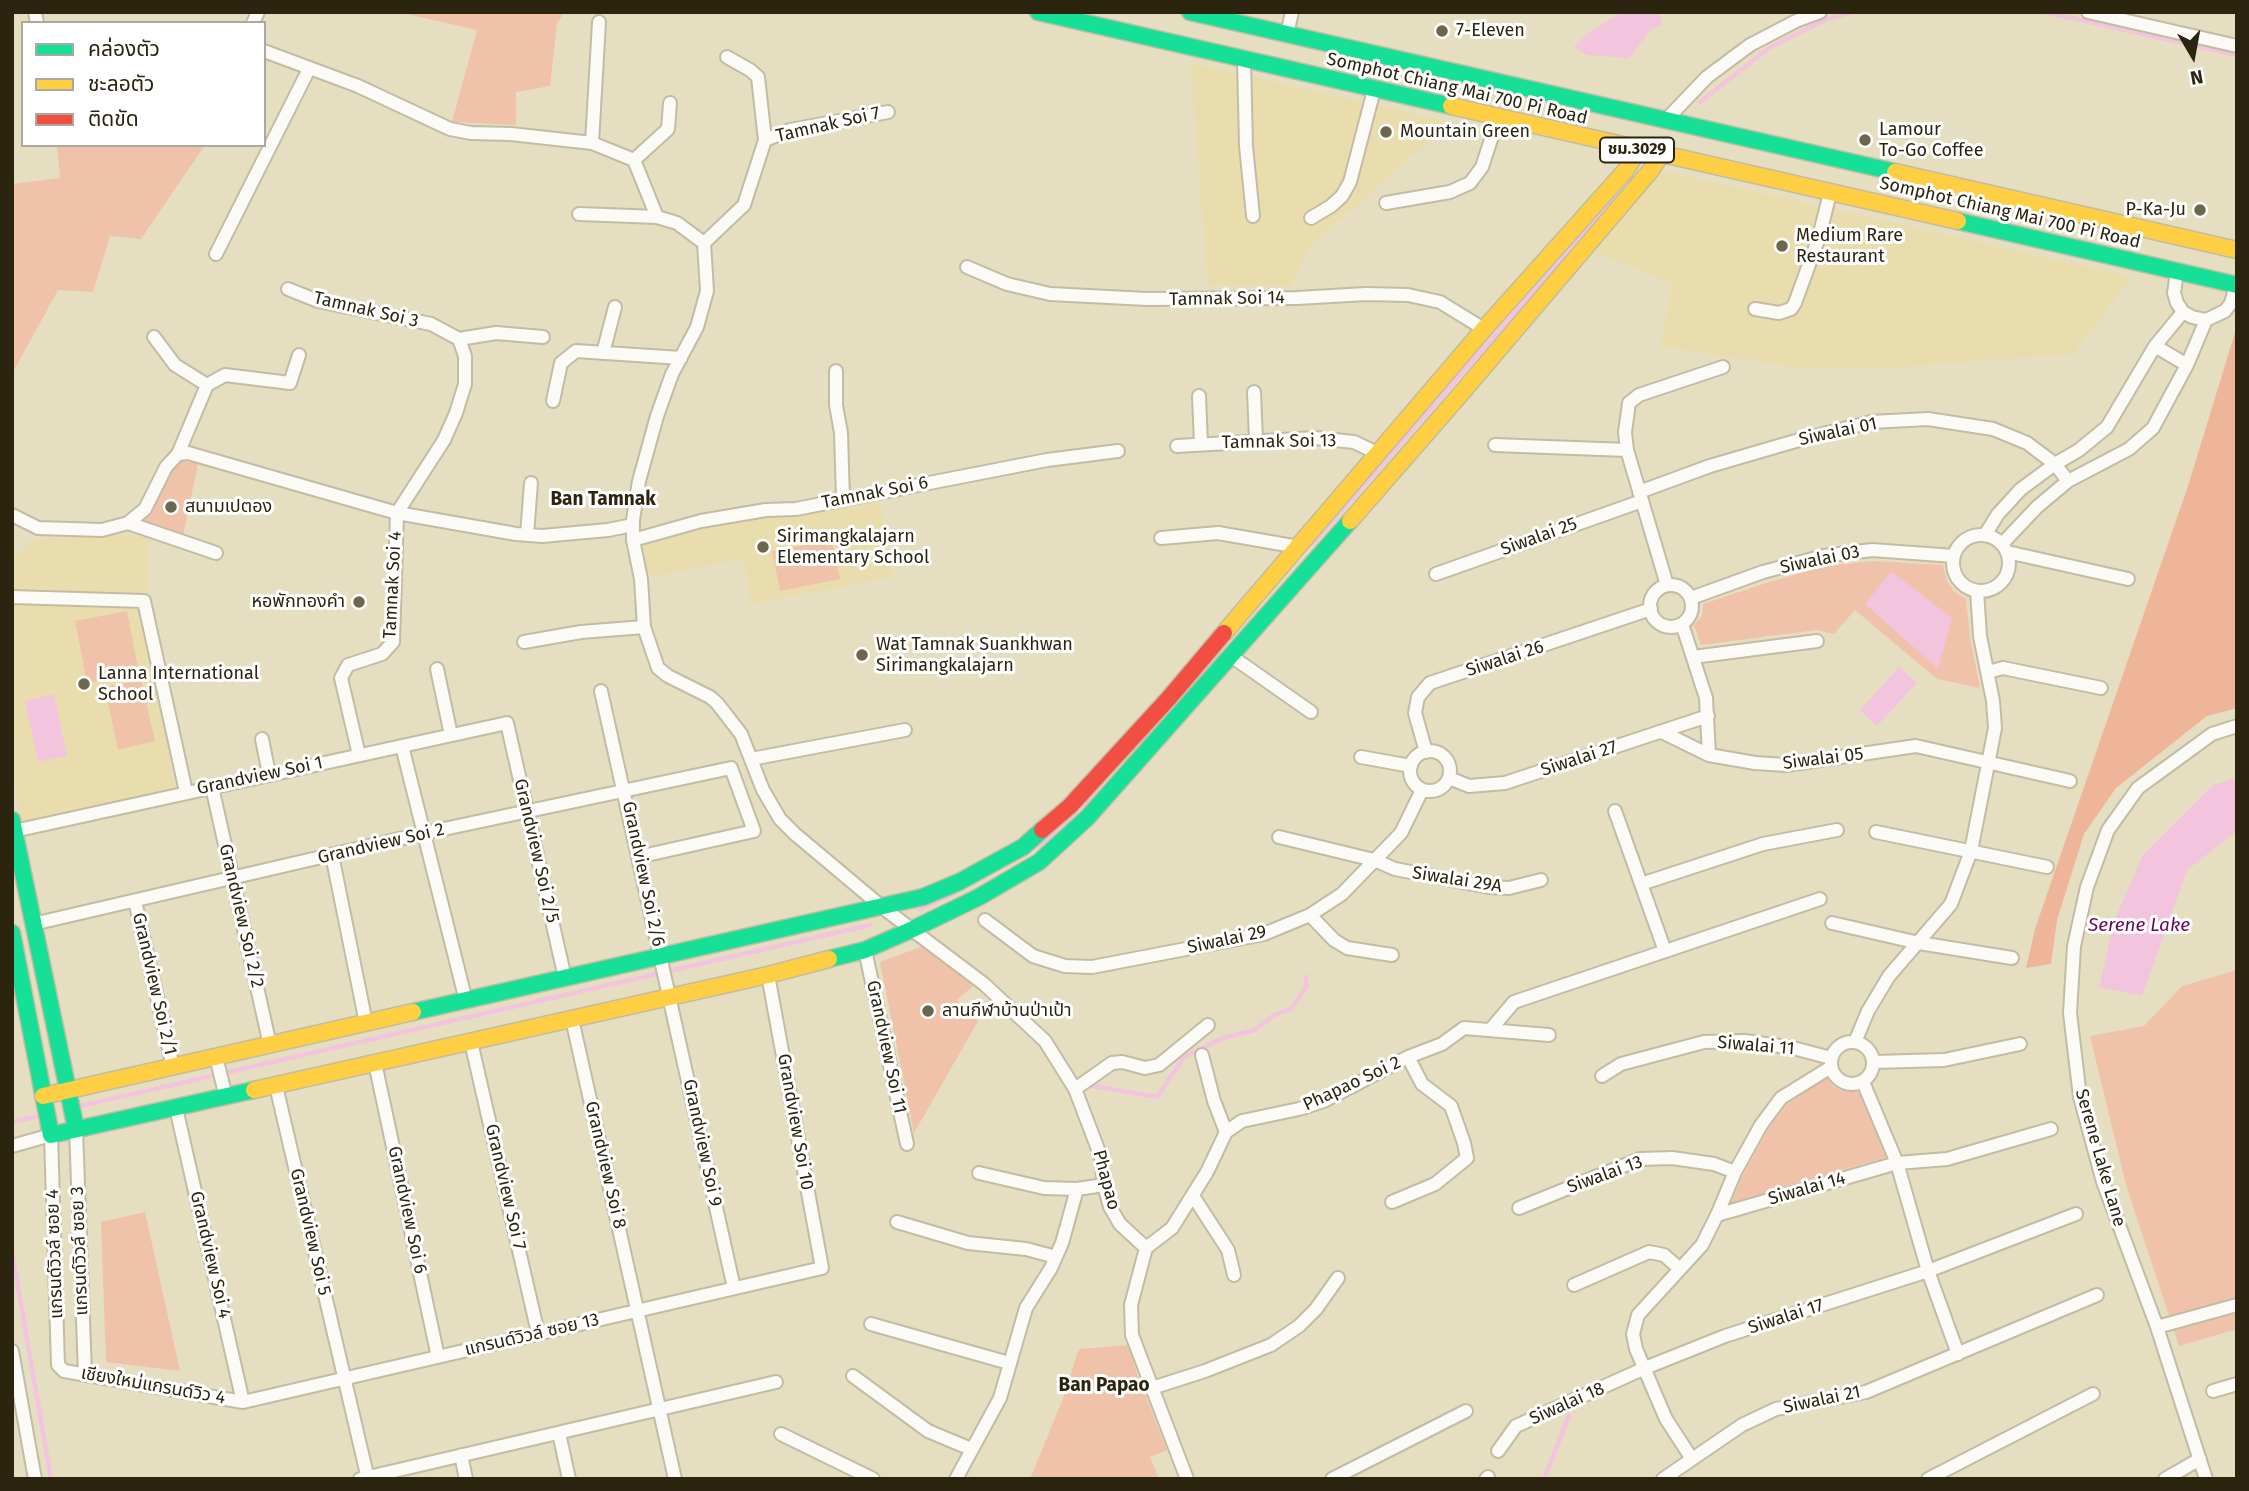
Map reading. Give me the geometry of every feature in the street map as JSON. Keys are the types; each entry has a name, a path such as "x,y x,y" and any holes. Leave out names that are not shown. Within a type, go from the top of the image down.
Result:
{"street":[{"name":"Somphot Chiang Mai 700 Pi Road","path":"1038,12 1638,151 2236,285"},
{"name":"Somphot Chiang Mai 700 Pi Road","path":"1190,12 2237,250"},
{"path":"1287,34 1292,12"},
{"path":"1666,120 1707,77 1749,45 1820,12"},
{"path":"2088,12 2237,46"},
{"path":"592,144 599,22"},
{"path":"266,52 358,86 450,129 592,144 634,160 657,217"},
{"path":"727,57 758,77 765,139"},
{"path":"1244,60 1246,146 1253,216"},
{"path":"215,254 309,69"},
{"path":"1311,218 1331,206 1342,196 1350,183 1374,90"},
{"path":"634,160 668,129 670,103"},
{"name":"Tamnak Soi 7","path":"704,243 744,205 765,139 790,130 888,112"},
{"path":"1386,203 1450,192 1470,183 1482,167 1498,118"},
{"path":"12,1146 75,1125 176,1108 225,1092 276,1086 572,1019 669,993 768,975 865,950 1008,882 1056,849 1116,787 1231,656 1379,454 1484,329 1625,171 1638,151"},
{"path":"44,1100 173,1067 217,1064 270,1045 565,978 662,963 935,892 1023,847 1070,806 1310,545 1474,379 1661,155"},
{"path":"1755,309 1779,313 1791,309 1796,303 1819,237 1830,193"},
{"path":"579,214 657,217 677,223 704,243"},
{"name":"Phapao","path":"704,243 706,292 697,327 672,374 657,416 639,481 633,525 644,628 658,667 668,676 717,703 741,734 763,790 780,819 795,834 882,906 984,984 1045,1041 1075,1089 1101,1157 1110,1207 1120,1224 1146,1248"},
{"name":"Tamnak Soi 14","path":"967,267 1007,284 1050,294 1147,299 1297,298 1366,294 1409,296 1440,302 1484,329"},
{"path":"2177,271 2174,293 2177,303 2183,312 2192,317 2206,320 2217,317 2231,303 2236,285"},
{"name":"Tamnak Soi 3","path":"289,289 318,301 431,324 459,339"},
{"path":"603,353 615,307"},
{"path":"1985,536 1998,514 2021,489 2108,427 2155,346 2183,312"},
{"path":"2005,548 2037,507 2068,481 2129,449 2153,428 2187,365 2206,320"},
{"path":"397,513 444,440 456,413 465,384 465,356 459,339 496,333 543,337"},
{"path":"154,337 175,365 207,385"},
{"path":"2155,346 2187,365"},
{"path":"553,401 561,363 576,351 681,358"},
{"path":"12,514 38,527 102,530 128,523 145,509 166,467 178,454 207,385 225,375 290,383 299,355"},
{"path":"1667,584 1627,450 1625,432 1629,403 1639,395 1723,367"},
{"path":"836,371 835,405 841,433 844,499"},
{"path":"1254,392 1256,440"},
{"path":"1199,396 1201,444"},
{"name":"Siwalai 01","path":"1640,496 1723,462 1799,440 1871,422 1928,419 1993,429 2027,443 2055,464 2068,481"},
{"name":"Tamnak Soi 13","path":"1177,446 1315,438 1354,442 1379,454"},
{"path":"1496,445 1627,450"},
{"name":"Tamnak Soi 6","path":"633,540 701,521 766,510 796,509 1047,460 1118,451"},
{"path":"178,454 188,453 397,513 527,535 608,530 633,525"},
{"path":"527,535 531,483"},
{"name":"Siwalai 25","path":"1436,574 1640,496"},
{"name":"Tamnak Soi 4","path":"359,755 341,678 348,665 382,654 393,642 397,513"},
{"path":"128,523 216,553"},
{"path":"1161,538 1218,533 1310,545"},
{"path":"2005,548 2010,562 2003,580 1987,590 1978,591 1962,584 1954,567 1954,556 1966,540 1976,535 1985,536 2005,548 2128,579"},
{"name":"Siwalai 03","path":"1691,598 1763,572 1824,556 1872,550 1954,556"},
{"path":"1667,584 1681,587 1691,598 1691,612 1682,624 1676,626 1664,625 1653,616 1651,609 1654,594 1667,584"},
{"path":"1855,1042 1868,1011 1889,976 1951,904 1971,851 1995,728 1980,636 1978,591"},
{"path":"12,597 144,601 186,792"},
{"name":"Siwalai 26","path":"1426,752 1415,713 1418,697 1430,683 1651,609"},
{"path":"1682,624 1706,698 1709,755"},
{"path":"524,642 581,632 644,628"},
{"path":"1693,657 1817,641"},
{"path":"1231,656 1311,712"},
{"path":"1987,672 2003,668 2101,688"},
{"path":"437,669 451,735"},
{"name":"Grandview Soi 2/6","path":"601,691 669,993"},
{"name":"Siwalai 27","path":"1449,778 1469,786 1505,783 1708,716"},
{"name":"Grandview Soi 1","path":"13,826 212,787 507,723"},
{"name":"Grandview Soi 2/5","path":"507,723 565,978"},
{"name":"Serene Lake Lane","path":"2206,1479 2157,1327 2103,1182 2080,1097 2070,1013 2074,946 2087,887 2108,830 2137,788 2212,734 2237,726"},
{"path":"751,759 905,730"},
{"name":"Siwalai 05","path":"1661,732 1709,755 1755,763 1786,765 1916,746 2070,781"},
{"path":"262,739 269,774"},
{"path":"402,746 466,1000"},
{"path":"1426,752 1439,754 1445,758 1450,770 1449,778 1434,791 1422,790 1412,781 1411,766 1413,760 1426,752"},
{"path":"1361,757 1411,766"},
{"name":"Grandview Soi 2","path":"33,924 425,833 731,768 754,831 638,857"},
{"name":"Grandview Soi 2/2","path":"212,787 270,1045"},
{"name":"Siwalai 29","path":"985,920 1033,957 1065,966 1091,967 1264,934 1310,915 1342,894 1401,833 1422,790"},
{"path":"1615,811 1665,951"},
{"path":"13,826 75,1125"},
{"path":"1641,884 1763,844 1837,830"},
{"path":"1876,832 2047,867"},
{"name":"Siwalai 29A","path":"1279,837 1374,860 1395,869 1489,887 1509,888 1541,880"},
{"path":"332,855 366,1023"},
{"path":"1491,1029 1514,1002 1820,899"},
{"name":"Grandview Soi 2/1","path":"135,901 173,1067"},
{"path":"1310,915 1334,940 1347,948 1392,955"},
{"path":"1832,923 1919,943 2012,958"},
{"path":"12,933 51,1131"},
{"name":"Grandview Soi 11","path":"865,950 907,1144"},
{"name":"Grandview Soi 10","path":"768,975 822,1268"},
{"name":"Grandview Soi 9","path":"669,993 734,1288"},
{"name":"Grandview Soi 8","path":"572,1019 675,1479"},
{"path":"1075,1089 1112,1063 1122,1062 1145,1068 1159,1065 1208,1025"},
{"name":"Phapao Soi 2","path":"1226,1132 1242,1121 1299,1110 1324,1101 1408,1057 1442,1044 1464,1028 1549,1035"},
{"name":"Siwalai 11","path":"1602,1076 1621,1064 1704,1042 1745,1041 1793,1048 1831,1062"},
{"name":"Grandview Soi 7","path":"471,1042 538,1333"},
{"path":"1692,1460 1666,1419 1636,1349 1633,1334 1638,1315 1702,1245 1735,1172 1761,1125 1782,1098 1831,1062 1840,1046 1848,1042 1855,1042 1868,1049 1874,1062 1872,1070 1863,1082 1856,1084 1844,1083 1833,1073 1831,1062"},
{"path":"1874,1062 1944,1060 2020,1044"},
{"path":"1187,1479 1132,1335 1131,1306 1146,1248 1172,1228 1193,1196 1226,1132 1214,1101 1202,1055"},
{"path":"1392,1202 1435,1184 1467,1158 1451,1106 1422,1084 1408,1057"},
{"name":"Grandview Soi 6","path":"375,1063 438,1357"},
{"path":"217,1064 225,1092"},
{"path":"1863,1082 1897,1163 1928,1271 1958,1354"},
{"name":"Grandview Soi 5","path":"276,1086 365,1478"},
{"name":"Grandview Soi 4","path":"176,1108 243,1402"},
{"name":"แกรนด์วิวล์ ซอย 3","path":"75,1125 85,1374"},
{"name":"Siwalai 14","path":"1717,1215 1897,1163 1947,1159 2051,1129"},
{"name":"แกรนด์วิวล์ ซอย 4","path":"51,1131 58,1365 64,1371"},
{"name":"Siwalai 13","path":"1519,1208 1640,1159 1672,1158 1713,1164 1735,1172"},
{"path":"979,1173 1044,1188 1077,1189 1104,1185"},
{"path":"956,1479 1000,1398 1026,1308 1062,1243 1077,1189"},
{"path":"1193,1196 1228,1250 1234,1275"},
{"name":"Siwalai 17","path":"1645,1368 1725,1336 1928,1271 2076,1214"},
{"path":"897,1222 968,1243 1026,1249 1056,1257"},
{"path":"1574,1286 1649,1252 1664,1255 1680,1269"},
{"name":"แกรนด์วิวล์ ซอย 13","path":"243,1402 822,1268"},
{"path":"1152,1388 1205,1371 1270,1345 1299,1326 1338,1278"},
{"name":"Siwalai 21","path":"1663,1479 1742,1425 1776,1409 1866,1392 2097,1295"},
{"path":"2157,1327 2237,1305"},
{"path":"871,1324 1009,1363"},
{"path":"12,1351 36,1479"},
{"name":"Siwalai 18","path":"1498,1451 1516,1426 1645,1368"},
{"name":"เชียงใหม่แกรนด์วิว 4","path":"64,1371 243,1402"},
{"path":"853,1376 928,1431 971,1449"},
{"path":"365,1478 776,1382"},
{"path":"2213,1391 2237,1384"},
{"path":"1928,1479 2093,1394"},
{"path":"1332,1479 1466,1411"},
{"path":"559,1433 569,1479"},
{"path":"781,1434 873,1479"},
{"path":"461,1455 466,1479"},
{"path":"2165,1479 2200,1459"}],"shaded area":[{"path":"398,12 564,12 557,24 550,86 516,92 516,125 452,122 477,30"},
{"path":"1190,63 1451,122 1308,248 1292,286 1208,285"},
{"path":"57,147 204,147 141,239 110,236 93,292 58,290 12,374 12,184 60,178"},
{"path":"1658,170 2132,277 2073,354 1887,368 1793,367 1660,346 1672,284 1595,252"},
{"path":"2237,326 2237,708 2207,716 2116,788 2084,834 2057,920 2051,964 2026,968 2035,929 2188,486"},
{"path":"178,461 198,463 183,536 141,522 151,515 170,471"},
{"name":"Sirimangkalajarn Elementary School","path":"877,492 894,577 751,604 744,558 641,579 638,536"},
{"name":"Lanna International School","path":"148,534 149,585 140,608 175,788 21,822 12,761 12,560 36,539"},
{"path":"832,540 840,579 780,591 772,551"},
{"path":"1873,561 1943,565 1947,581 1955,592 1966,599 1980,688 1937,679 1855,610 1834,634 1817,630 1701,645 1694,625 1702,616 1703,604 1826,566"},
{"path":"127,611 139,673 87,683 75,621"},
{"path":"141,680 155,741 118,750 105,687"},
{"name":"ลานกีฬาบ้านป่าเป้า","path":"923,946 973,986 957,1000 978,1021 914,1133 880,962"},
{"path":"2237,970 2237,1329 2179,1346 2126,1185 2090,1036 2144,1026 2182,986"},
{"path":"1826,1077 1841,1091 1859,1092 1886,1157 1731,1203 1768,1129 1787,1104"},
{"path":"145,1212 180,1371 106,1362 101,1222"},
{"path":"1129,1345 1137,1374 1167,1450 1150,1457 1159,1479 1030,1479 1062,1401 1079,1349"}],"water":[{"path":"1656,12 1662,17 1660,26 1651,29 1629,58 1587,55 1574,47 1587,34 1620,13"},
{"path":"1891,571 1952,618 1938,669 1865,604"},
{"path":"1899,667 1917,683 1877,726 1860,710"},
{"path":"54,694 67,756 38,762 25,701"},
{"name":"Serene Lake","path":"2237,778 2237,831 2187,870 2142,996 2099,987 2115,919 2143,855 2213,785"}],"waterway":[{"path":"1700,102 1769,48 1825,20 1852,12"},
{"path":"2045,12 2237,55"},
{"path":"1313,543 1619,194"},
{"path":"1082,806 1100,786"},
{"path":"1035,847 1051,837 1076,812"},
{"path":"919,909 955,893"},
{"path":"76,1107 870,925"},
{"path":"1093,1086 1157,1097 1184,1057 1223,1038 1255,1030 1274,1015 1291,1009 1306,987 1306,977"},
{"path":"12,1122 43,1115"},
{"path":"12,1252 51,1479"},
{"path":"1544,1479 1569,1416"}],"traffic: fast":[{"path":"1038,12 1451,106"},
{"path":"1190,12 1895,172"},
{"path":"1958,221 2237,285"},
{"path":"829,959 865,950 913,929 979,897 1039,862 1088,817 1350,521"},
{"path":"12,820 76,1129"},
{"path":"413,1012 923,897 959,882 1023,847 1042,830"},
{"path":"12,933 51,1135 254,1090"}],"traffic: slow":[{"path":"1451,106 1958,221"},
{"path":"1224,633 1484,329 1625,171 1638,151"},
{"path":"1350,521 1459,396 1661,155"},
{"path":"1895,172 2237,250"},
{"path":"254,1090 829,959"},
{"path":"43,1096 413,1012"}],"traffic: jam":[{"path":"1042,830 1070,806 1169,698 1224,633"}],"place":[{"name":"7-Eleven","path":"1442,31"},
{"name":"Mountain Green","path":"1386,132"},
{"name":"Lamour To-Go Coffee","path":"1865,140"},
{"name":"P-Ka-Ju","path":"2200,210"},
{"name":"Medium Rare Restaurant","path":"1782,246"},
{"name":"สนามเปตอง","path":"171,507"},
{"name":"Sirimangkalajarn Elementary School","path":"763,547"},
{"name":"หอพักทองคำ","path":"359,602"},
{"name":"Wat Tamnak Suankhwan Sirimangkalajarn","path":"862,655"},
{"name":"Lanna International School","path":"84,684"},
{"name":"ลานกีฬาบ้านป่าเป้า","path":"928,1011"}],"district":[{"name":"Ban Tamnak","path":"603,500"},
{"name":"Ban Papao","path":"1104,1386"}]}
